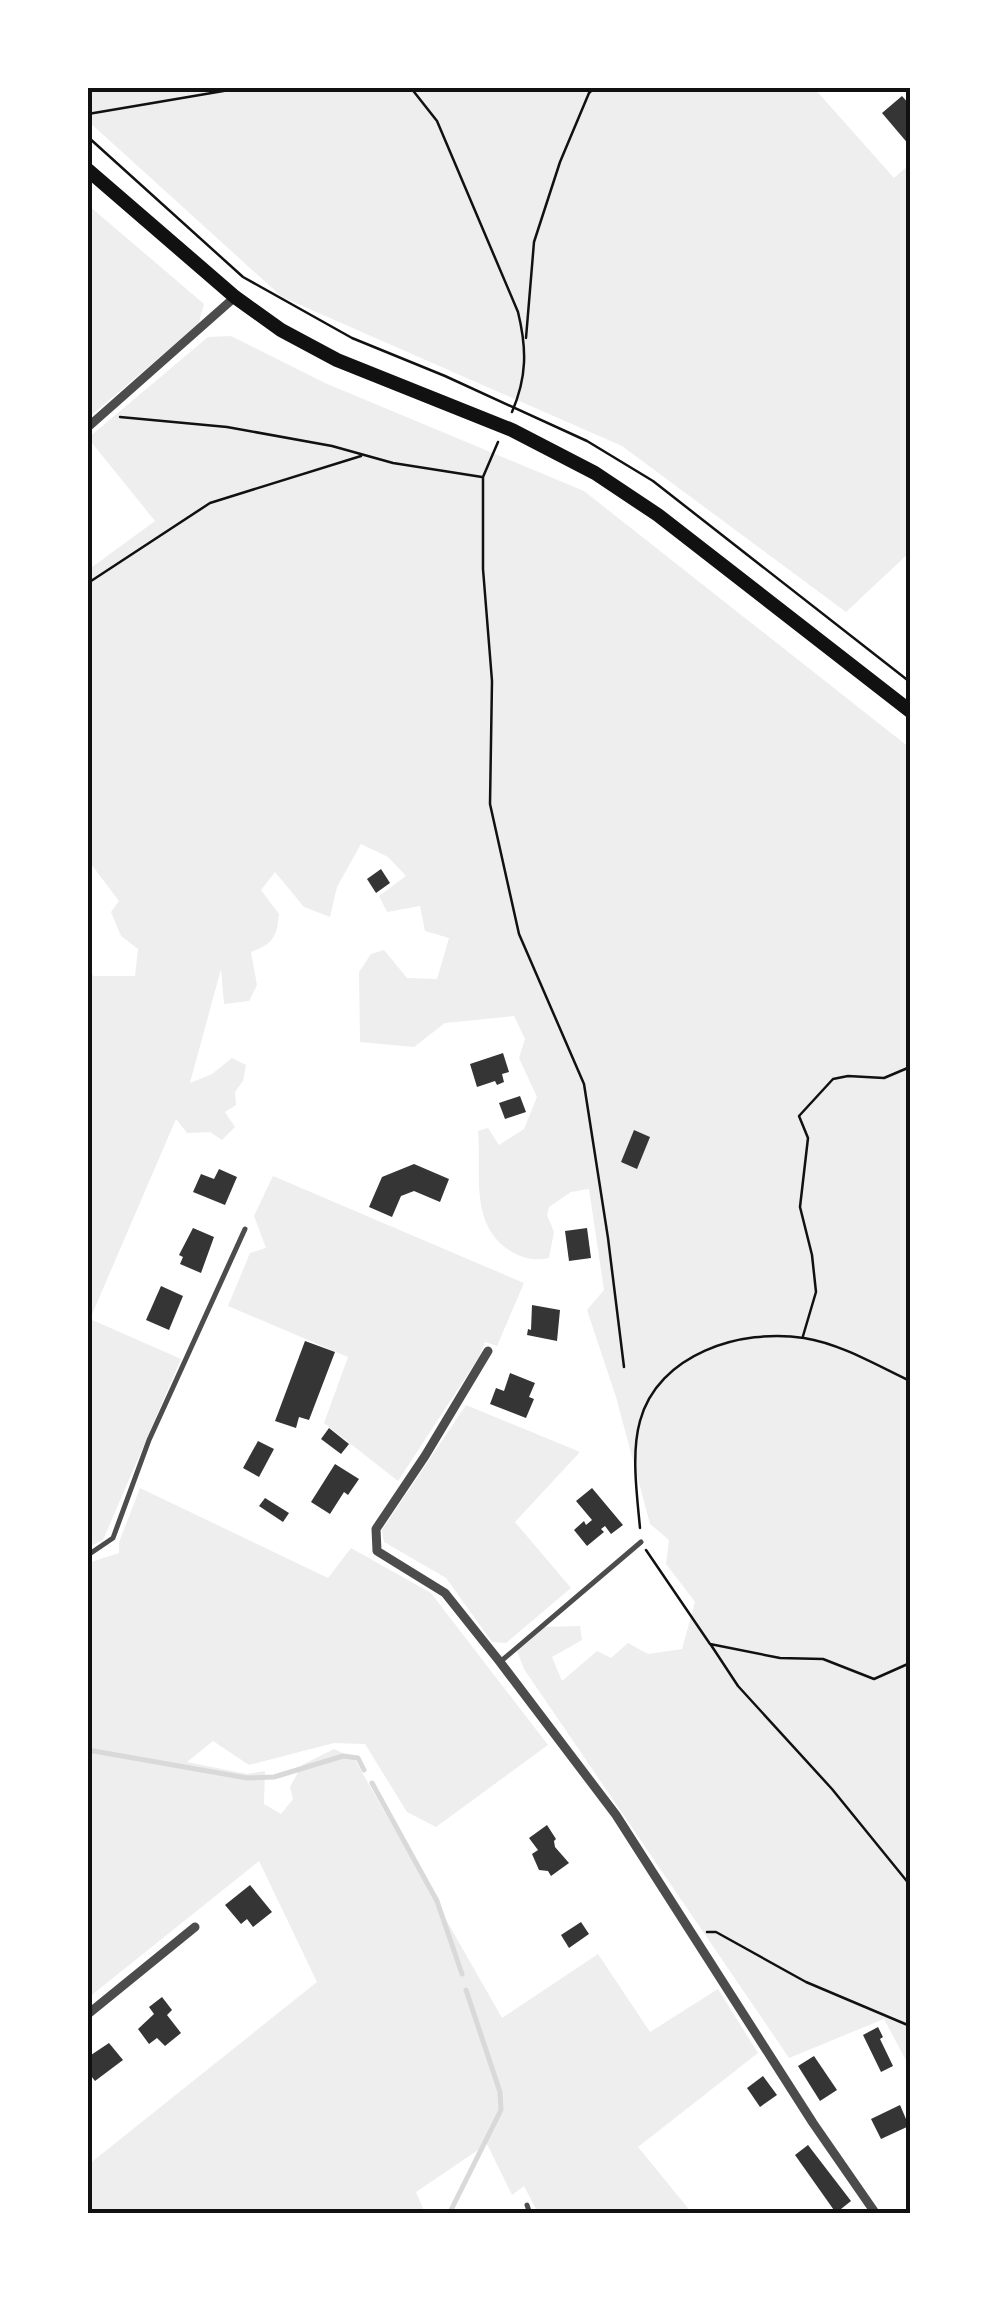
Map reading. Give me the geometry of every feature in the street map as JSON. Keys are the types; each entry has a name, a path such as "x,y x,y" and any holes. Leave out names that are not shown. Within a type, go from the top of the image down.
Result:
{"main road":[{"path":"91,178 234,298 281,330 337,360 504,426 595,473 658,515 910,711"}],"street":[{"path":"88,427 234,298"},
{"path":"488,1352 376,1529 377,1551 444,1593 616,1816 812,2123 876,2214"},
{"path":"88,2014 195,1928"}],"lane":[{"path":"88,1555 113,1538 150,1440 244,1229"},
{"path":"500,1662 641,1542"},
{"path":"527,2206 530,2214"}],"path":[{"path":"88,114 241,88"},
{"path":"411,88 437,121 518,312 526,345"},
{"path":"594,88 560,162 534,242 525,372 483,477 483,569 492,681 490,804 519,934 584,1084 624,1367"},
{"path":"100,417 226,428 483,477"},
{"path":"88,584 210,503 362,456"},
{"path":"802,1338 816,1292 812,1254 800,1207 808,1138 799,1116 833,1079 884,1078 910,1067"},
{"path":"910,1381 832,1345 802,1338 766,1336 703,1350 666,1373 640,1419 637,1452 641,1542 738,1686 832,1789 910,1885"},
{"path":"710,1644 780,1658 823,1660 874,1679 910,1664"},
{"path":"690,1932 716,1932 806,1982 910,2026"}],"shaded area":[{"path":"88,88 814,88 894,178 910,164 910,552 846,612 622,446 282,297 88,121"},
{"path":"88,205 204,304 198,325 88,418"},
{"path":"231,336 325,383 584,491 910,748 910,2068 884,2019 789,2058 524,1669 515,1646 541,1627 580,1626 582,1640 552,1657 562,1681 597,1651 611,1658 628,1643 648,1654 682,1649 695,1602 666,1564 669,1540 650,1524 616,1397 587,1310 604,1290 589,1189 571,1192 549,1207 547,1215 554,1232 549,1258 530,1259 512,1252 498,1241 483,1213 478,1131 488,1128 499,1145 524,1129 537,1097 519,1058 525,1039 514,1016 445,1023 414,1047 360,1042 359,972 371,954 384,950 407,978 437,979 449,938 425,931 420,906 387,912 379,896 406,876 388,857 361,844 337,887 330,917 304,907 275,872 261,890 279,914 272,939 251,952 257,985 249,1001 224,1004 221,969 190,1083 212,1074 232,1058 246,1065 243,1081 235,1092 236,1105 225,1112 235,1127 222,1140 210,1132 187,1133 176,1119 90,1319 181,1359 103,1540 88,1547 88,962 93,976 135,976 138,949 121,936 111,912 119,901 88,860 88,570 155,521 88,438 208,337"},
{"path":"273,1176 524,1283 497,1346 485,1342 398,1481 324,1423 348,1357 228,1306 250,1253 266,1248 254,1216"},
{"path":"466,1405 580,1452 515,1522 571,1588 506,1643 492,1642 446,1578 384,1542 382,1530"},
{"path":"140,1488 328,1578 351,1548 431,1593 548,1745 436,1827 407,1812 365,1744 334,1743 249,1765 213,1741 187,1762 247,1774 265,1771 264,1804 281,1814 293,1799 290,1787 302,1765 334,1749 354,1758 502,2018 598,1954 650,2032 718,1989 758,2053 638,2147 692,2213 538,2213 524,2186 512,2195 487,2144 416,2192 425,2213 88,2213 88,2165 317,1982 259,1861 88,1998 88,1563 119,1553 119,1542"}],"building":[{"path":"902,96 910,105 910,146 882,113"},
{"path":"381,869 390,883 376,893 367,879"},
{"path":"503,1053 509,1072 502,1074 504,1082 477,1087 470,1064"},
{"path":"520,1096 526,1112 505,1119 499,1103"},
{"path":"634,1130 650,1137 637,1169 621,1162"},
{"path":"414,1164 449,1179 440,1202 414,1191 401,1196 392,1217 369,1207 382,1177"},
{"path":"219,1169 237,1177 225,1205 193,1192 201,1174 214,1179"},
{"path":"193,1228 214,1237 201,1273 180,1264 183,1257 179,1255"},
{"path":"587,1228 591,1258 569,1261 565,1231"},
{"path":"161,1286 183,1296 169,1330 146,1320"},
{"path":"532,1305 560,1310 557,1341 527,1335 531,1330"},
{"path":"305,1341 335,1352 309,1420 299,1417 296,1428 275,1421"},
{"path":"510,1373 535,1383 529,1397 534,1399 526,1418 490,1404 496,1388 504,1391"},
{"path":"329,1428 349,1444 341,1454 321,1439"},
{"path":"258,1441 274,1449 259,1477 243,1468"},
{"path":"335,1464 359,1479 348,1495 344,1492 330,1514 311,1502"},
{"path":"592,1488 623,1525 611,1534 605,1526 601,1529 604,1532 587,1546 574,1530 584,1521 586,1525 592,1520 576,1501"},
{"path":"265,1498 289,1513 283,1522 259,1506"},
{"path":"547,1825 556,1839 555,1847 569,1863 551,1876 548,1871 539,1870 532,1854 538,1850 529,1838"},
{"path":"250,1885 272,1912 253,1927 247,1919 241,1924 225,1905"},
{"path":"581,1922 589,1934 569,1948 561,1935"},
{"path":"162,1997 172,2010 167,2015 181,2033 165,2046 157,2038 149,2044 138,2029 154,2014 149,2007"},
{"path":"878,2027 893,2066 881,2072 863,2035"},
{"path":"109,2043 123,2060 95,2081 88,2072 88,2057"},
{"path":"814,2056 837,2090 820,2101 798,2066"},
{"path":"763,2076 777,2095 760,2107 747,2088"},
{"path":"900,2105 909,2126 881,2139 871,2119"},
{"path":"808,2145 851,2201 836,2213 795,2155"}],"waterway":[{"path":"88,1750 247,1778 274,1777 343,1756 358,1758 364,1770"},
{"path":"372,1783 437,1901 462,1974"},
{"path":"449,2214 501,2110 500,2092 466,1990"}]}
